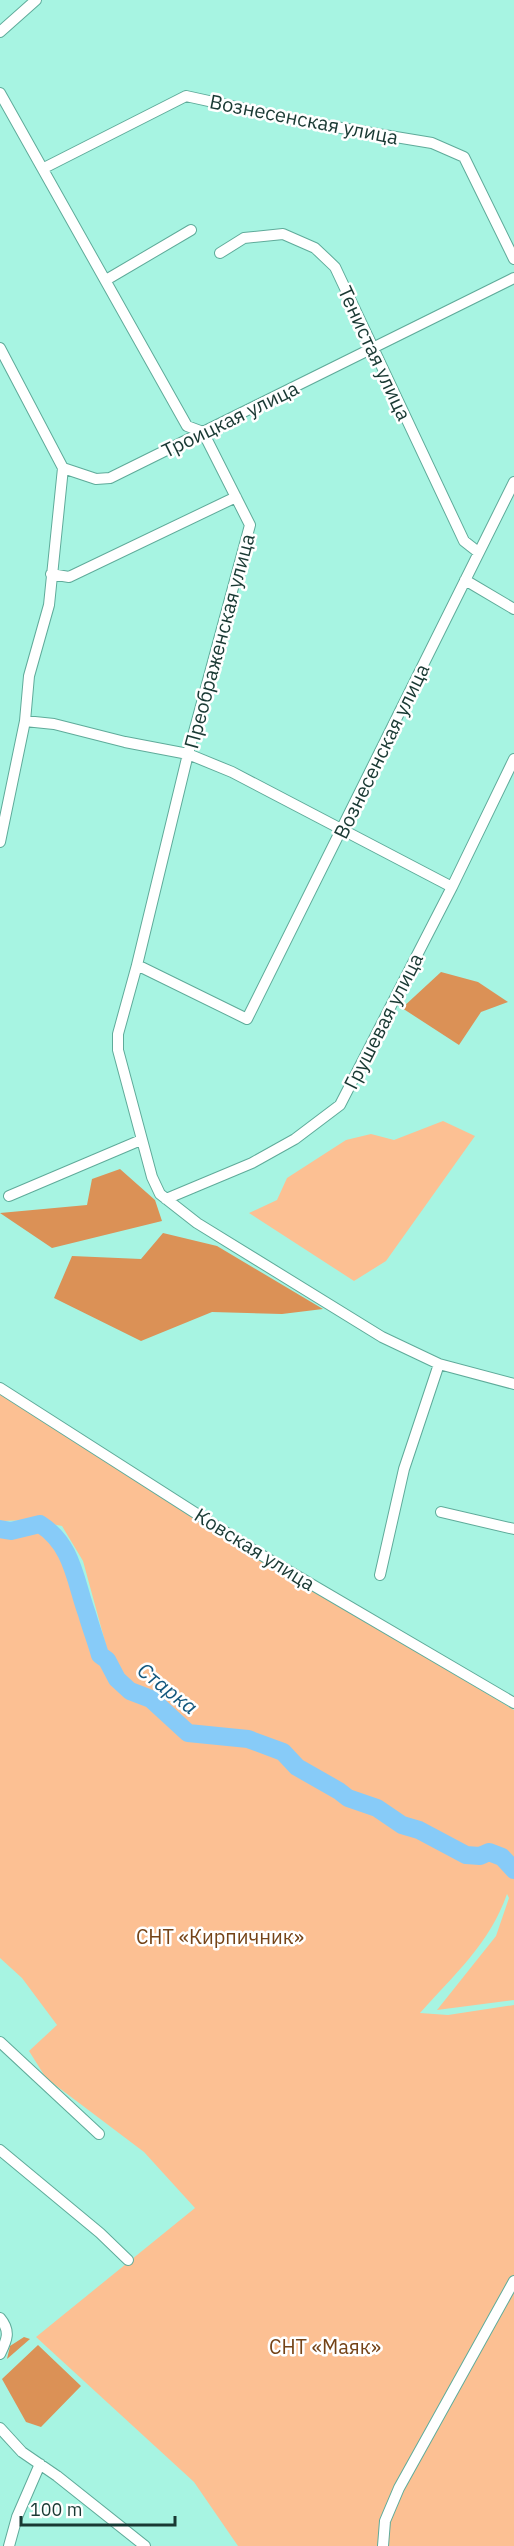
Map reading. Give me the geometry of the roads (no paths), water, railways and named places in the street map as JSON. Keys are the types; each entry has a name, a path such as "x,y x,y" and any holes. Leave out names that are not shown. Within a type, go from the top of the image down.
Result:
{"street":[{"path":"0,32 36,0"},
{"name":"Преображенская улица","path":"0,93 187,426 203,432 250,525 188,754 118,1034 118,1050 152,1178 160,1194 166,1199"},
{"name":"Вознесенская улица","path":"44,168 186,96 298,121 432,143 465,157 514,258"},
{"path":"106,280 191,230"},
{"name":"Тенистая улица","path":"220,253 244,238 283,234 315,248 335,267 464,540 478,552"},
{"name":"Троицкая улица","path":"63,468 96,479 110,478 514,278"},
{"path":"0,348 63,468 49,605 29,676 25,721 0,842"},
{"name":"Вознесенская улица","path":"137,965 248,1019 514,482"},
{"path":"51,574 69,577 236,497"},
{"path":"465,580 514,609"},
{"path":"25,721 54,724 125,742 188,754 232,772 452,887"},
{"name":"Грушевая улица","path":"166,1199 252,1163 296,1139 340,1105 452,887 514,759"},
{"path":"9,1196 141,1140"},
{"path":"166,1199 197,1223 332,1306 359,1320 382,1337 439,1364 514,1384"},
{"path":"380,1575 404,1469 439,1364"},
{"name":"Ковская улица","path":"0,1388 258,1553 514,1703"},
{"path":"441,1512 514,1529"},
{"path":"0,2042 99,2134"},
{"path":"0,2150 100,2233 128,2260"},
{"path":"383,2546 385,2521 399,2488 514,2281"},
{"path":"0,2318 7,2330 7,2340 0,2354"},
{"path":"0,2428 22,2452 145,2546"},
{"path":"9,2546 17,2517 40,2464"}],"waterway":[{"name":"Старка","path":"0,1529 11,1531 40,1524 60,1542 71,1564 100,1655 107,1660 117,1679 130,1691 151,1699 188,1733 248,1739 283,1752 297,1767 348,1798 377,1808 402,1825 419,1830 466,1855 480,1856 489,1852 502,1857 514,1870"}],"park label":[{"name":"СНТ «Кирпичник»","path":"220,1936"},
{"name":"СНТ «Маяк»","path":"325,2346"}]}
